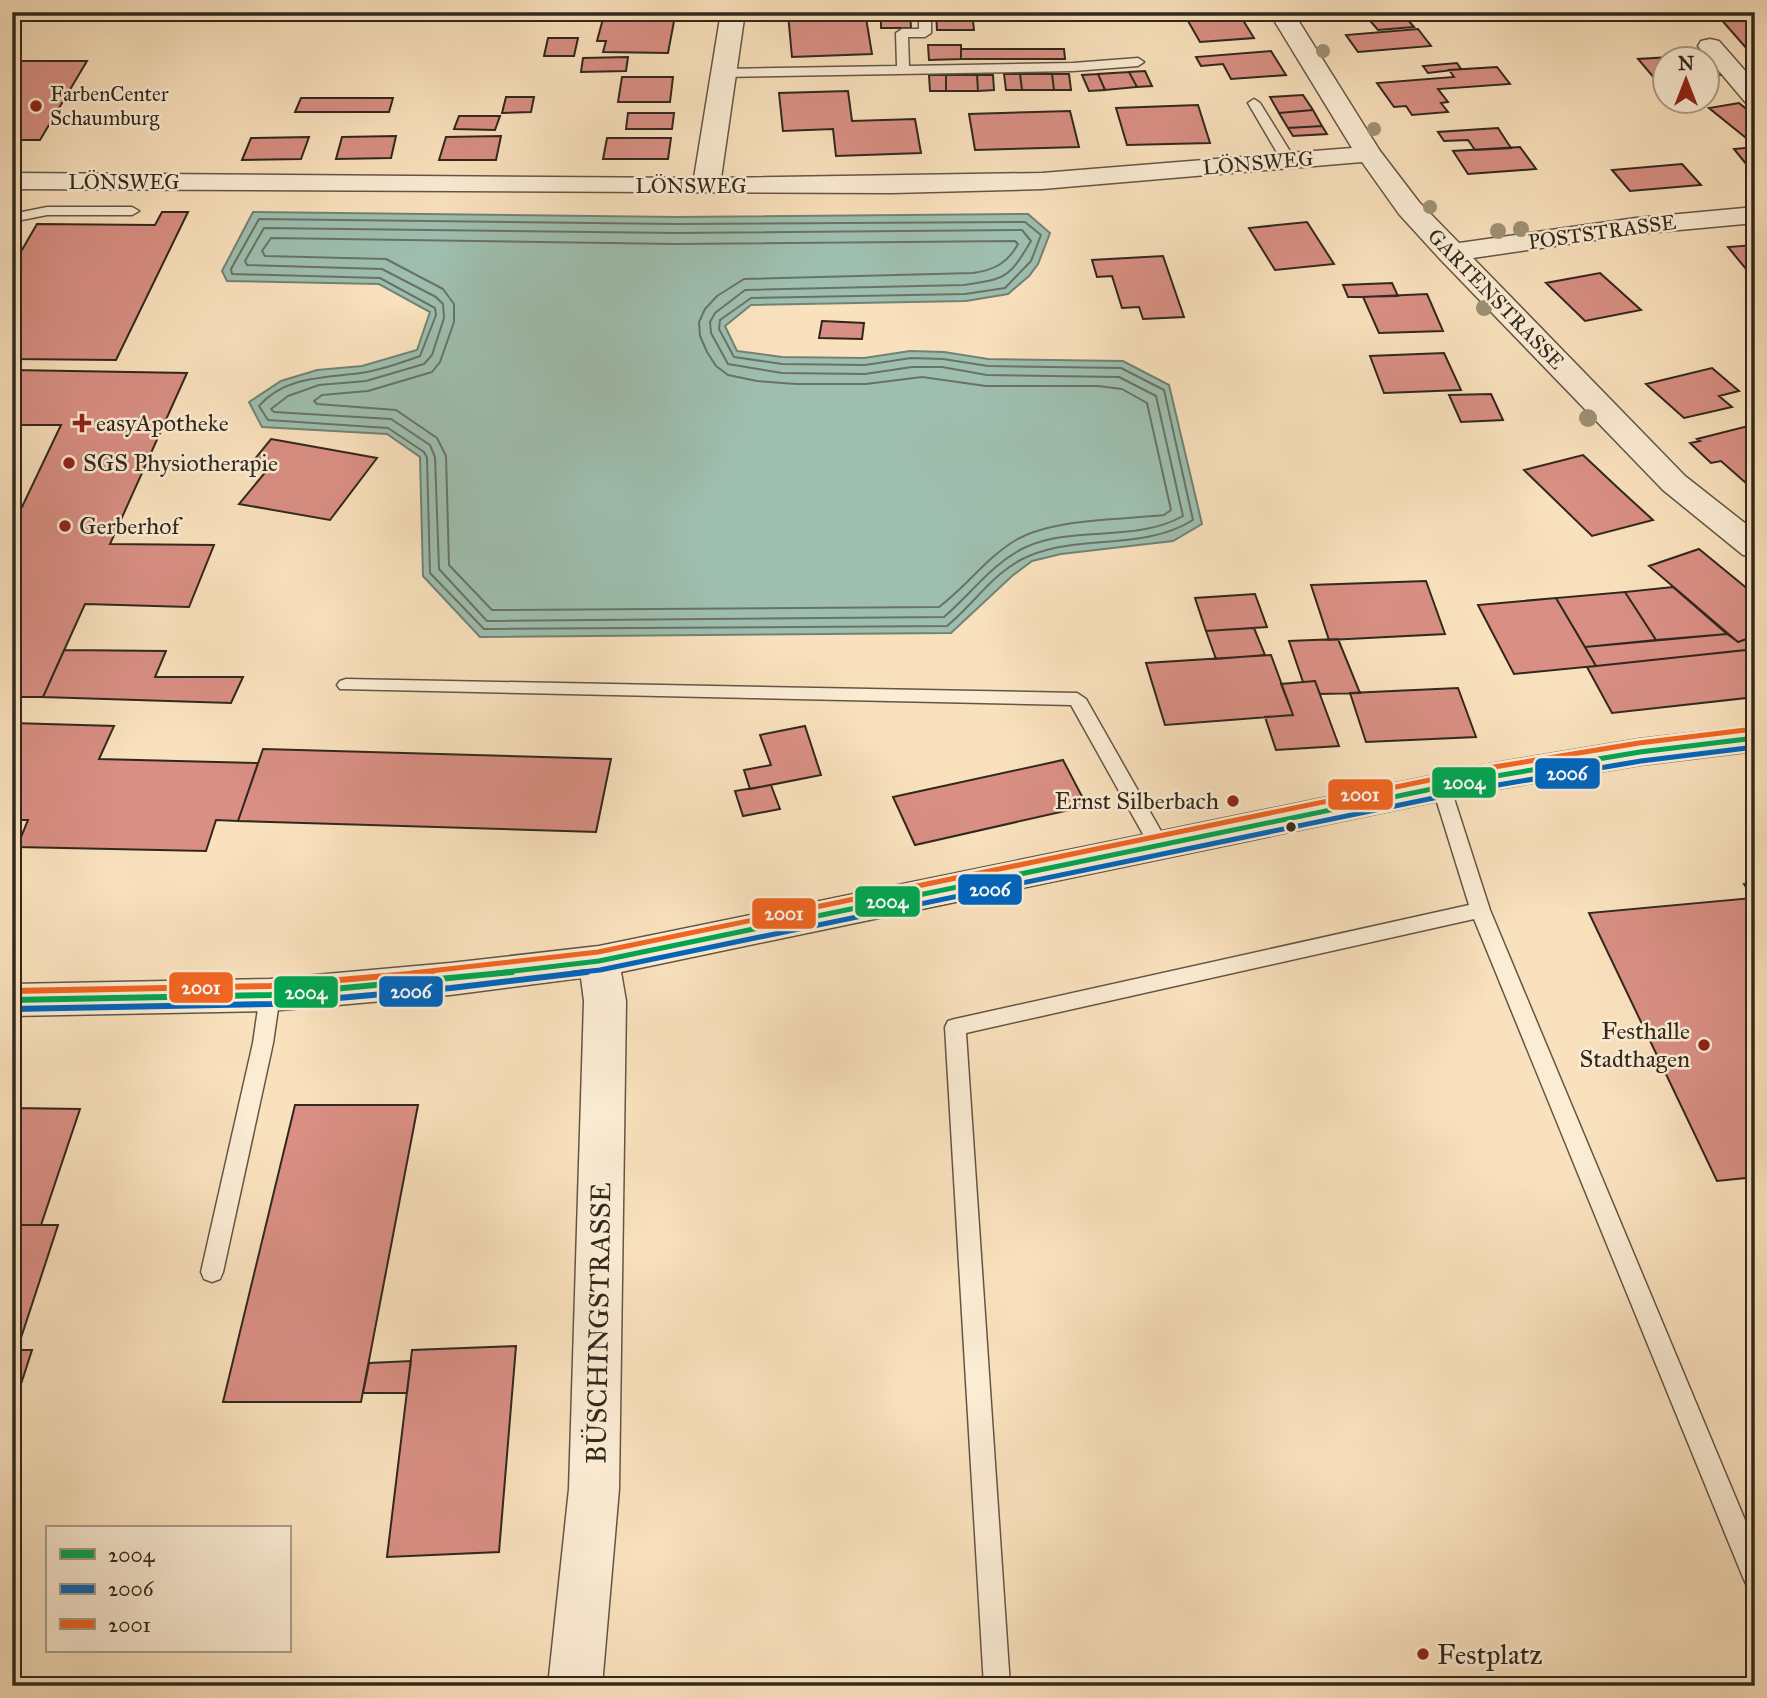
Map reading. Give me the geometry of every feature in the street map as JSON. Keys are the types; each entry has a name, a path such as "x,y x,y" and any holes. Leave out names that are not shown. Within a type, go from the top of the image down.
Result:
{"street":[{"path":"706,186 733,12"},
{"name":"GARTENSTRASSE","path":"1281,12 1369,154 1409,208 1674,483 1755,548"},
{"path":"1722,60 1755,98"},
{"name":"LÖNSWEG","path":"12,181 706,186 1042,181 1369,154"},
{"name":"POSTSTRASSE","path":"1450,253 1636,226 1755,215"},
{"path":"12,1000 270,995 450,979 599,961 1441,786 1640,752 1755,738"},
{"name":"BÜSCHINGSTRASSE","path":"575,1686 594,1489 605,1001 599,961"}],"lane":[{"path":"903,68 902,33 925,33 925,12"},
{"path":"724,73 1073,67 1138,62"},
{"path":"1254,103 1289,160"},
{"path":"12,218 47,211 132,211"},
{"path":"346,685 1077,699 1160,846"},
{"path":"1441,786 1480,909 1755,1575"},
{"path":"997,1686 955,1027 1480,909"},
{"path":"212,1272 263,1043 270,995"}],"water":[{"path":"253,212 676,217 1028,214 1050,233 1038,264 1029,276 1008,294 966,301 751,305 725,326 737,351 782,357 864,358 910,351 944,352 988,359 1123,361 1169,385 1202,524 1173,541 1061,554 1032,561 951,633 480,637 423,576 420,457 387,434 262,427 249,402 281,381 317,370 362,366 417,350 430,312 379,284 227,281 222,271"}],"building":[{"path":"137,12 160,12 156,20 133,20"},
{"path":"337,12 372,12 370,19 335,19"},
{"path":"865,12 872,54 792,57 788,14"},
{"path":"881,12 910,12 911,28 881,28"},
{"path":"936,12 972,12 974,30 937,30"},
{"path":"1238,12 1254,38 1200,42 1184,14"},
{"path":"1501,12 1538,12 1541,18 1504,19"},
{"path":"1583,12 1649,12 1653,18 1590,21"},
{"path":"1402,13 1414,27 1378,30 1366,16"},
{"path":"1755,14 1755,58 1718,16"},
{"path":"604,15 675,16 668,53 603,52 606,41 597,41"},
{"path":"1418,29 1431,46 1358,52 1346,35"},
{"path":"548,38 578,38 574,56 544,56"},
{"path":"928,45 961,45 961,59 929,60"},
{"path":"961,49 1064,49 1065,59 961,59"},
{"path":"1271,51 1286,75 1231,79 1223,64 1201,66 1196,57"},
{"path":"628,57 626,71 581,72 583,58"},
{"path":"1652,58 1652,75 1638,59"},
{"name":"FarbenCenter Schaumburg","path":"12,61 87,61 40,140 12,140"},
{"path":"1457,63 1461,69 1428,73 1423,66"},
{"path":"1497,67 1510,84 1438,89 1448,102 1441,103 1448,112 1412,115 1406,106 1394,107 1377,83 1454,77 1449,70"},
{"path":"1145,71 1152,86 1137,87 1129,72"},
{"path":"1129,72 1137,87 1105,90 1098,74"},
{"path":"1004,74 1020,74 1022,90 1006,90"},
{"path":"1020,74 1052,74 1054,90 1022,90"},
{"path":"1052,74 1069,74 1071,90 1054,90"},
{"path":"1098,74 1105,90 1089,91 1082,75"},
{"path":"929,75 946,75 946,91 930,91"},
{"path":"946,75 977,75 978,91 946,91"},
{"path":"977,75 993,75 994,90 978,91"},
{"path":"622,77 673,77 670,102 618,102"},
{"path":"848,91 852,121 915,119 921,153 836,156 833,129 783,131 779,93"},
{"path":"1303,95 1313,110 1279,113 1270,97"},
{"path":"506,97 534,97 531,112 502,113"},
{"path":"301,98 393,98 389,112 295,112"},
{"path":"1739,103 1755,116 1755,136 1746,138 1719,116 1722,116 1722,106"},
{"path":"1198,105 1210,143 1127,145 1116,108"},
{"path":"1313,110 1322,126 1288,128 1279,113"},
{"path":"1070,111 1079,147 975,150 969,114"},
{"path":"628,113 674,113 672,129 626,129"},
{"path":"459,116 500,116 495,130 454,129"},
{"path":"1322,126 1327,134 1293,136 1288,128"},
{"path":"1498,128 1511,148 1475,150 1468,140 1444,141 1438,132"},
{"path":"396,136 391,158 336,159 342,137"},
{"path":"501,136 496,160 439,160 446,137"},
{"path":"309,137 301,159 242,160 251,138"},
{"path":"607,138 671,138 668,159 603,159"},
{"path":"1520,147 1536,169 1468,174 1453,151"},
{"path":"1755,147 1755,175 1734,149"},
{"path":"1682,164 1701,185 1630,191 1612,170"},
{"path":"162,212 188,212 116,360 12,359 12,267 37,224 155,225"},
{"path":"1307,222 1334,264 1275,270 1249,228"},
{"path":"1755,245 1755,280 1728,247"},
{"path":"1163,256 1184,317 1143,319 1139,307 1122,308 1112,276 1097,277 1092,260"},
{"path":"1600,273 1641,310 1585,321 1546,283"},
{"path":"1392,283 1398,296 1348,297 1343,285"},
{"path":"1427,294 1443,331 1379,333 1363,297"},
{"path":"822,321 864,323 862,339 819,338"},
{"path":"1444,353 1461,390 1384,393 1370,356"},
{"path":"1712,368 1739,391 1719,396 1732,407 1684,418 1646,384"},
{"name":"Gerberhof","path":"12,370 187,373 110,544 214,545 189,607 85,604 43,697 12,697 12,507 22,507 61,425 12,425"},
{"path":"1491,394 1503,420 1461,422 1449,395"},
{"path":"1752,425 1755,428 1755,482 1747,484 1721,461 1711,463 1690,443 1700,441 1697,439"},
{"path":"271,439 377,458 330,520 239,504 273,463 254,460"},
{"path":"1583,455 1653,520 1592,536 1524,470"},
{"path":"1699,549 1755,595 1755,636 1738,642 1649,566"},
{"path":"1426,581 1445,634 1329,640 1311,585"},
{"path":"1673,587 1727,634 1656,640 1625,592"},
{"path":"1625,592 1656,640 1585,647 1556,598"},
{"path":"1255,594 1267,627 1206,631 1195,598"},
{"path":"1556,598 1596,666 1514,674 1478,605"},
{"path":"1254,628 1265,655 1216,659 1206,631"},
{"path":"1727,634 1738,642 1755,636 1755,649 1596,666 1585,647"},
{"path":"1338,639 1360,693 1320,694 1315,681 1303,682 1289,641"},
{"path":"1755,649 1755,697 1612,713 1587,667"},
{"path":"64,650 166,651 155,677 243,677 231,703 43,697"},
{"path":"1271,655 1293,715 1165,725 1146,663"},
{"path":"1315,681 1339,746 1276,750 1265,717 1293,715 1281,684"},
{"path":"1458,688 1476,737 1366,742 1350,693"},
{"path":"12,723 114,726 99,759 258,763 238,821 216,820 206,851 17,847 28,820 12,820"},
{"path":"805,726 821,775 750,789 744,770 771,765 760,735"},
{"path":"263,749 611,759 596,832 238,821"},
{"path":"1063,760 1087,806 915,845 893,797"},
{"path":"771,785 780,809 743,816 735,791"},
{"name":"Festhalle Stadthagen","path":"1755,883 1755,1177 1717,1181 1589,913 1753,898 1744,884"},
{"path":"295,1105 418,1105 361,1402 223,1402"},
{"path":"12,1108 80,1109 41,1225 12,1225"},
{"path":"12,1225 58,1225 17,1350 12,1350"},
{"path":"516,1346 499,1552 387,1557 412,1350"},
{"path":"12,1350 32,1350 12,1412"},
{"path":"411,1361 407,1393 363,1393 369,1363"}],"transit line":[{"name":"2001","path":"12,991 270,986 449,970 598,952 1488,768 1639,743 1754,729"},
{"name":"2004","path":"12,1000 270,995 450,979 599,961 1490,777 1640,752 1755,738"},
{"name":"2006","path":"12,1009 271,1004 451,988 600,970 1492,786 1641,761 1755,747"}],"place":[{"name":"FarbenCenter Schaumburg","path":"36,106"},
{"name":"easyApotheke","path":"82,423"},
{"name":"SGS Physiotherapie","path":"69,463"},
{"name":"Gerberhof","path":"65,526"},
{"name":"Ernst Silberbach","path":"1233,801"},
{"name":"Festhalle Stadthagen","path":"1704,1045"},
{"name":"Festplatz","path":"1423,1654"}]}
